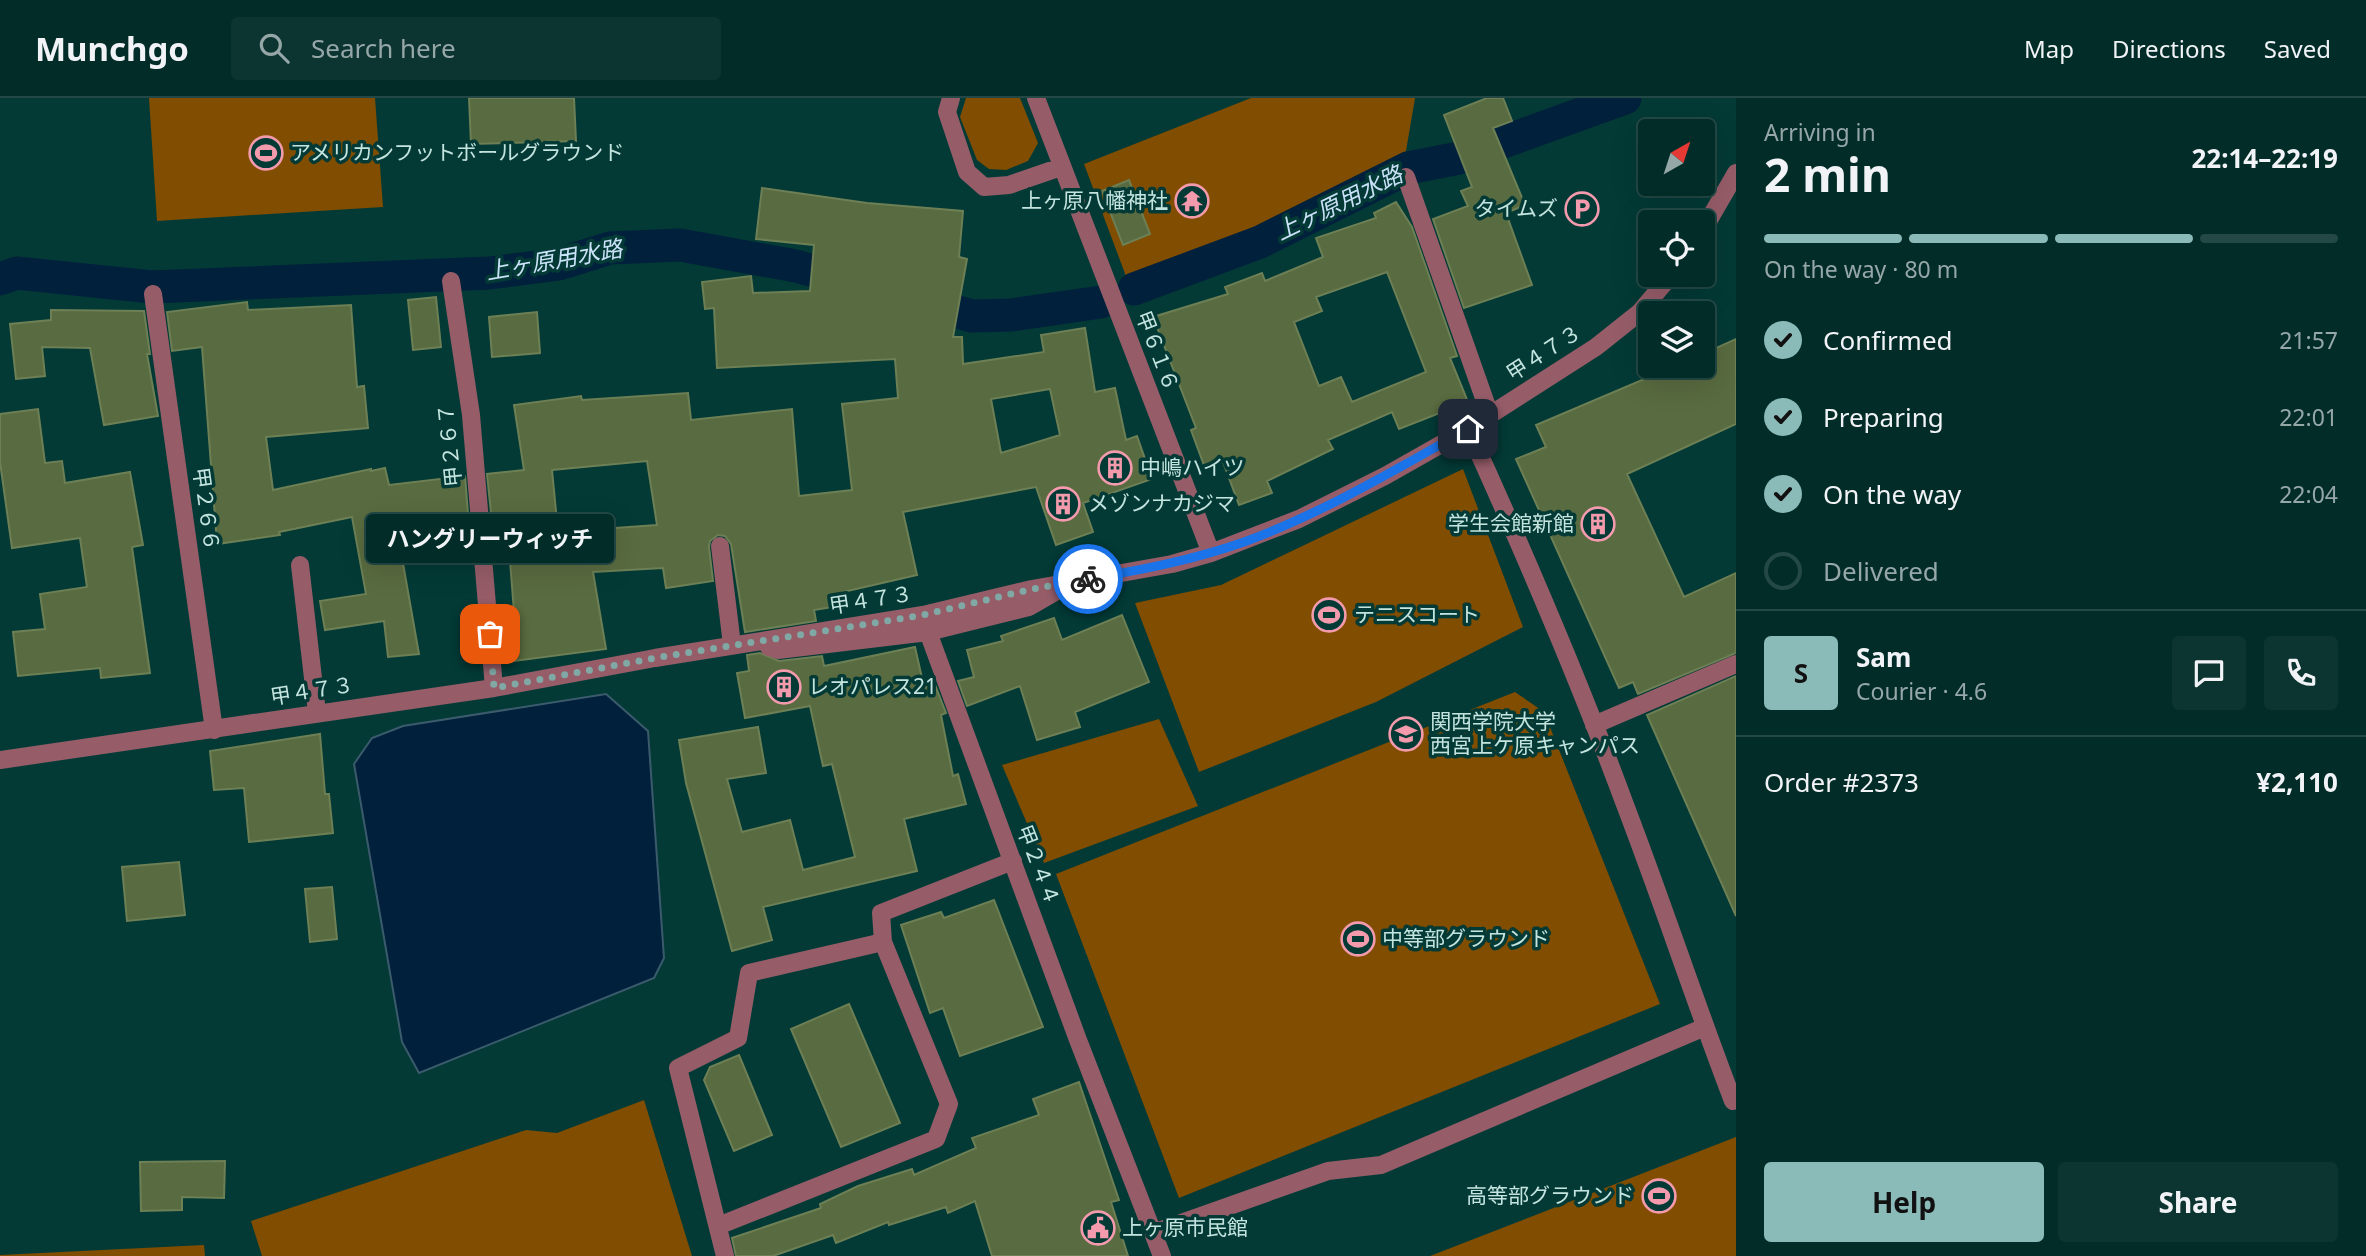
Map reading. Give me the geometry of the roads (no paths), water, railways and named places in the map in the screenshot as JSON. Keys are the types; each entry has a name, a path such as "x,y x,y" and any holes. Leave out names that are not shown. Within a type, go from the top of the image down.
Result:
{"street":[{"path":"951,98 947,112 967,172 984,187 1009,185 1060,167"},
{"name":"甲６１６","path":"1037,98 1060,167 1211,553"},
{"path":"1715,210 1736,173"},
{"path":"1406,177 1490,415"},
{"name":"甲２６７","path":"452,281 471,415 494,688"},
{"name":"甲４７３","path":"0,760 494,688 732,645 923,615 1172,564 1211,553 1300,519 1385,476 1468,429 1596,348 1640,312 1661,287"},
{"name":"甲２６６","path":"153,294 214,730"},
{"path":"1468,429 1531,567 1624,800 1705,1027 1733,1101 1736,1100"},
{"path":"720,546 732,645"},
{"path":"300,565 317,713"},
{"path":"755,642 778,650 928,632 1029,607 1070,583"},
{"name":"甲２４４","path":"928,632 1162,1256"},
{"path":"1594,725 1736,664"},
{"path":"718,1226 936,1139 949,1104 883,942 881,913 1013,861"},
{"path":"725,1256 678,1068 738,1038 749,973 883,942"},
{"path":"1153,1233 1328,1171 1381,1165 1705,1027"}],"water":[{"path":"606,694 648,731 664,958 654,978 419,1073 402,1042 354,764 372,738 403,726"}],"waterway":[{"name":"上ヶ原用水路","path":"1134,289 1260,242 1408,168 1459,158 1625,98"},
{"name":"上ヶ原用水路","path":"0,279 17,273 152,287 490,273 559,264 610,248 680,245 796,266 855,283"},
{"name":"上ヶ原用水路","path":"914,300 972,316 1011,315 1101,302"}],"place":[{"name":"アメリカンフットボールグラウンド","path":"266,153"},
{"name":"上ヶ原八幡神社","path":"1192,201"},
{"name":"タイムズ","path":"1582,209"},
{"name":"中嶋ハイツ","path":"1115,468"},
{"name":"メゾンナカジマ","path":"1063,504"},
{"name":"学生会館新館","path":"1598,524"},
{"name":"テニスコート","path":"1329,615"},
{"name":"ハングリーウィッチ","path":"490,634"},
{"name":"レオパレス21","path":"784,687"},
{"name":"関西学院大学 西宮上ケ原キャンパス","path":"1406,734"},
{"name":"中等部グラウンド","path":"1358,939"},
{"name":"高等部グラウンド","path":"1659,1196"},
{"name":"上ヶ原市民館","path":"1098,1228"}]}
